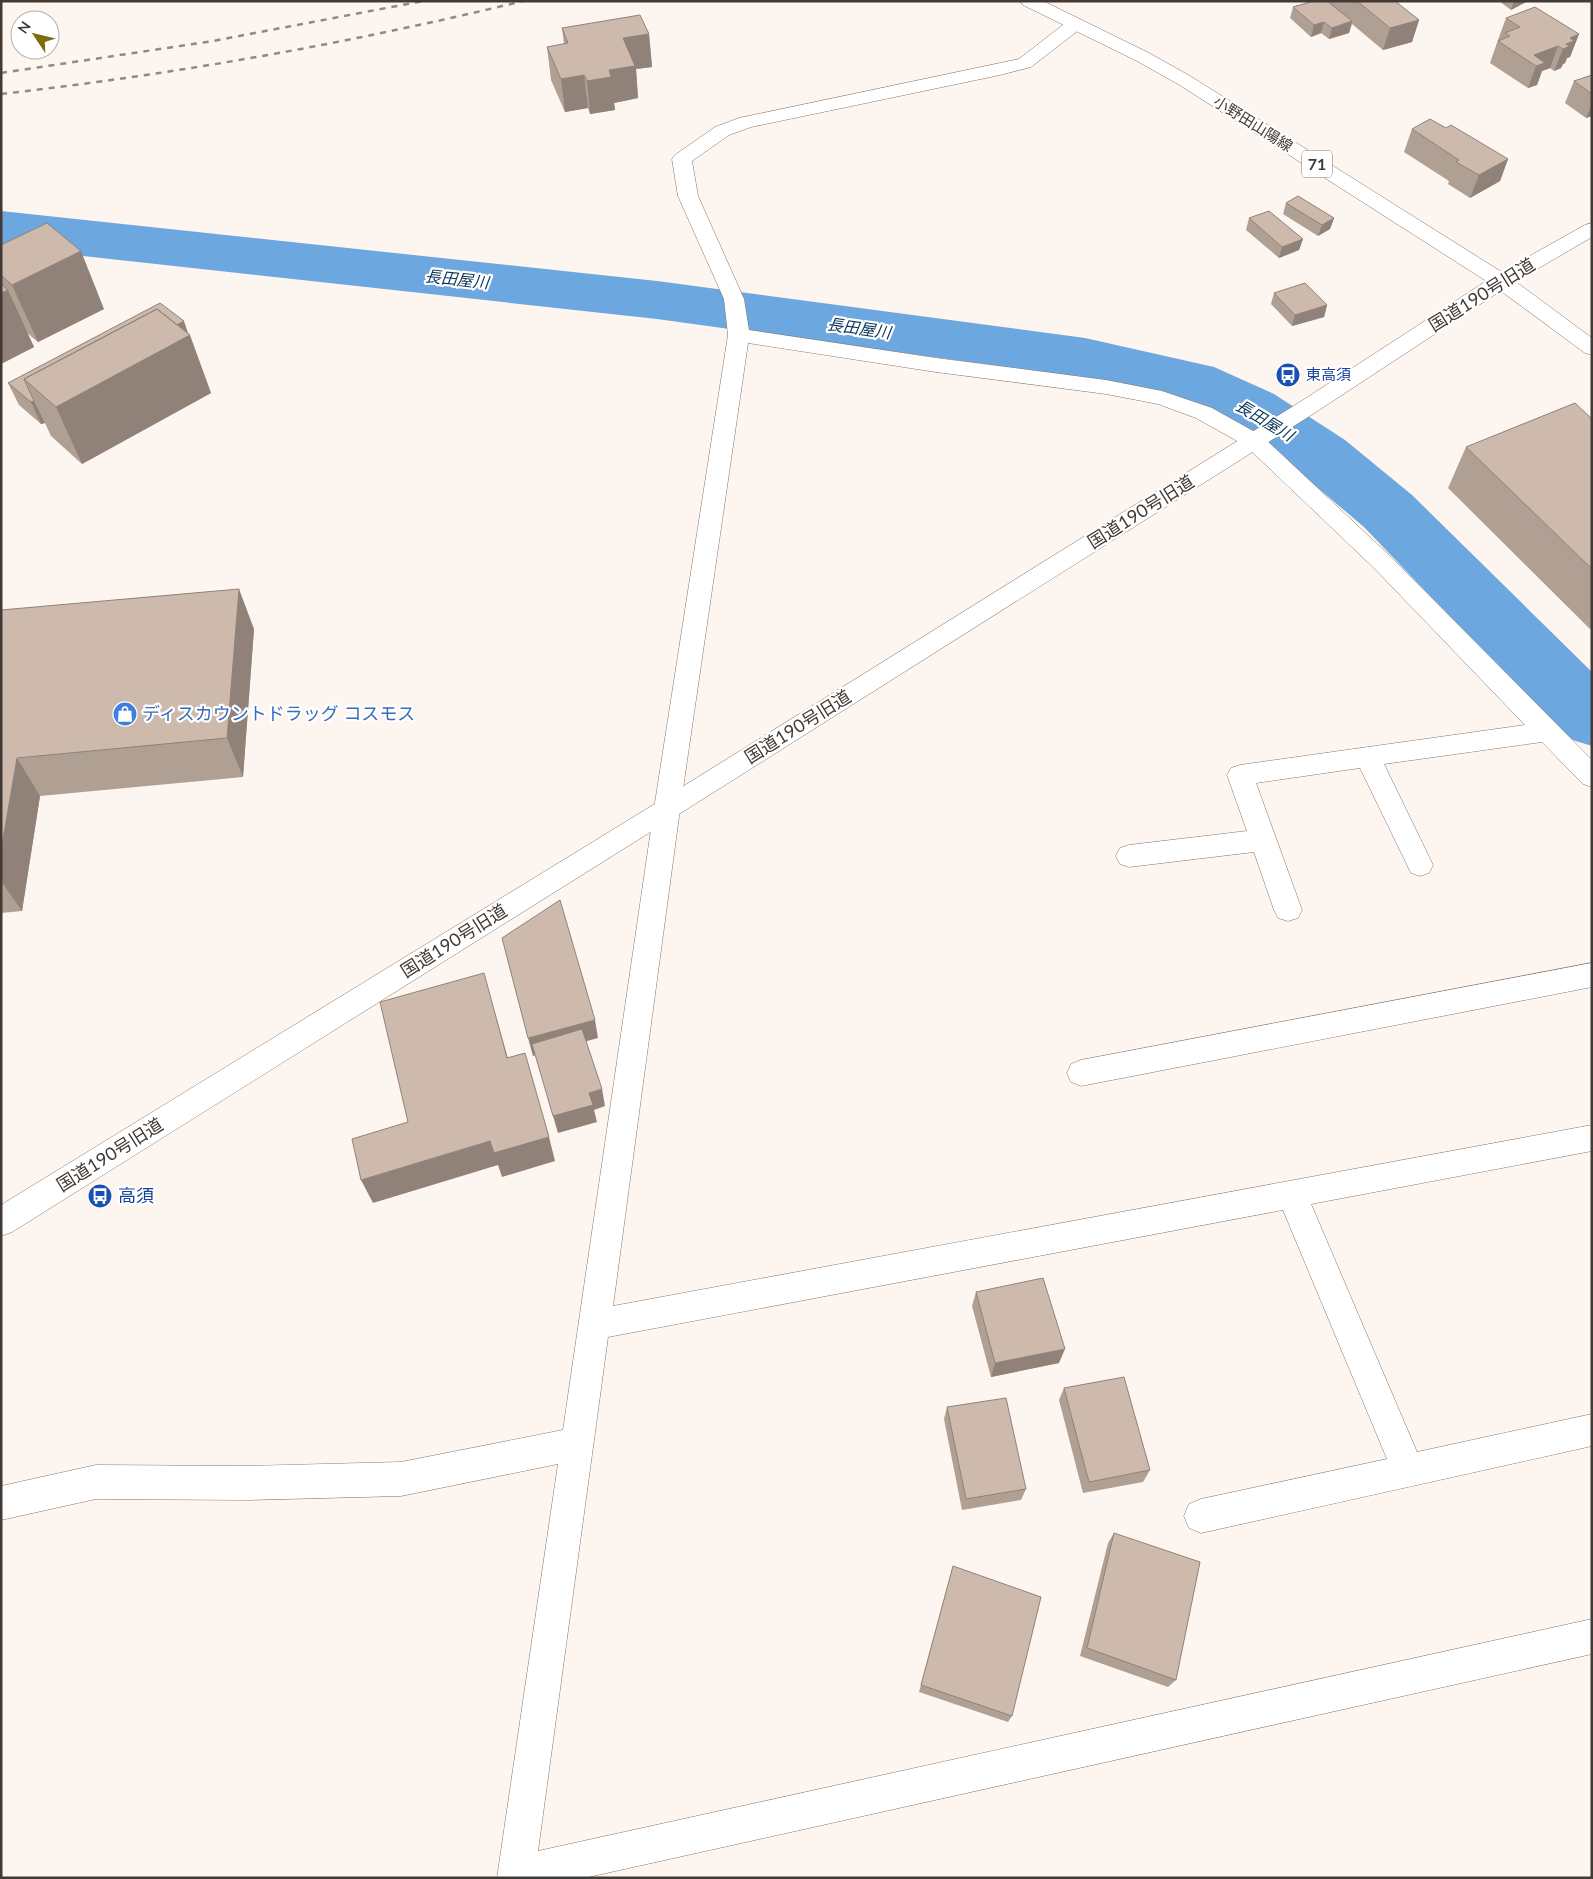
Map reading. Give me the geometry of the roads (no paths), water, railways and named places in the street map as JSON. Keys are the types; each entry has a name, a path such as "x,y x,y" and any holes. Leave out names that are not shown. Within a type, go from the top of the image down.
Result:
{"street":[{"name":"小野田山陽線","path":"1029,1 1074,25 1143,57 1184,80 1501,281 1592,348"},
{"path":"1074,25 1025,63 1000,70 746,122 722,131 682,159 688,196 734,299 739,332 667,809 516,1876 1592,1636"},
{"name":"国道190号旧道","path":"1,1222 667,809 1257,439 1501,281 1592,229"},
{"path":"739,332 936,365 1106,387 1143,394 1162,398 1204,413 1257,439 1383,563 1592,777"},
{"path":"1288,910 1240,774 1368,758 1549,731"},
{"path":"1368,758 1420,865"},
{"path":"1129,856 1263,840"},
{"path":"1081,1073 1592,975"},
{"path":"595,1324 1592,1138"},
{"path":"1292,1195 1408,1470"},
{"path":"1201,1516 1592,1430"},
{"path":"1,1503 96,1482 249,1483 400,1479 578,1443"}],"waterway":[{"name":"長田屋川","path":"1,229 657,300 1085,358 1192,382 1252,409 1322,456 1388,511 1592,718"}],"railway":[{"path":"1,73 213,41 423,1"},
{"path":"1,94 133,77 264,56 329,44 523,1"}],"place":[{"name":"東高須","path":"1288,375"},
{"name":"ディスカウントドラッグ コスモス","path":"125,714"},
{"name":"高須","path":"100,1196"}]}
